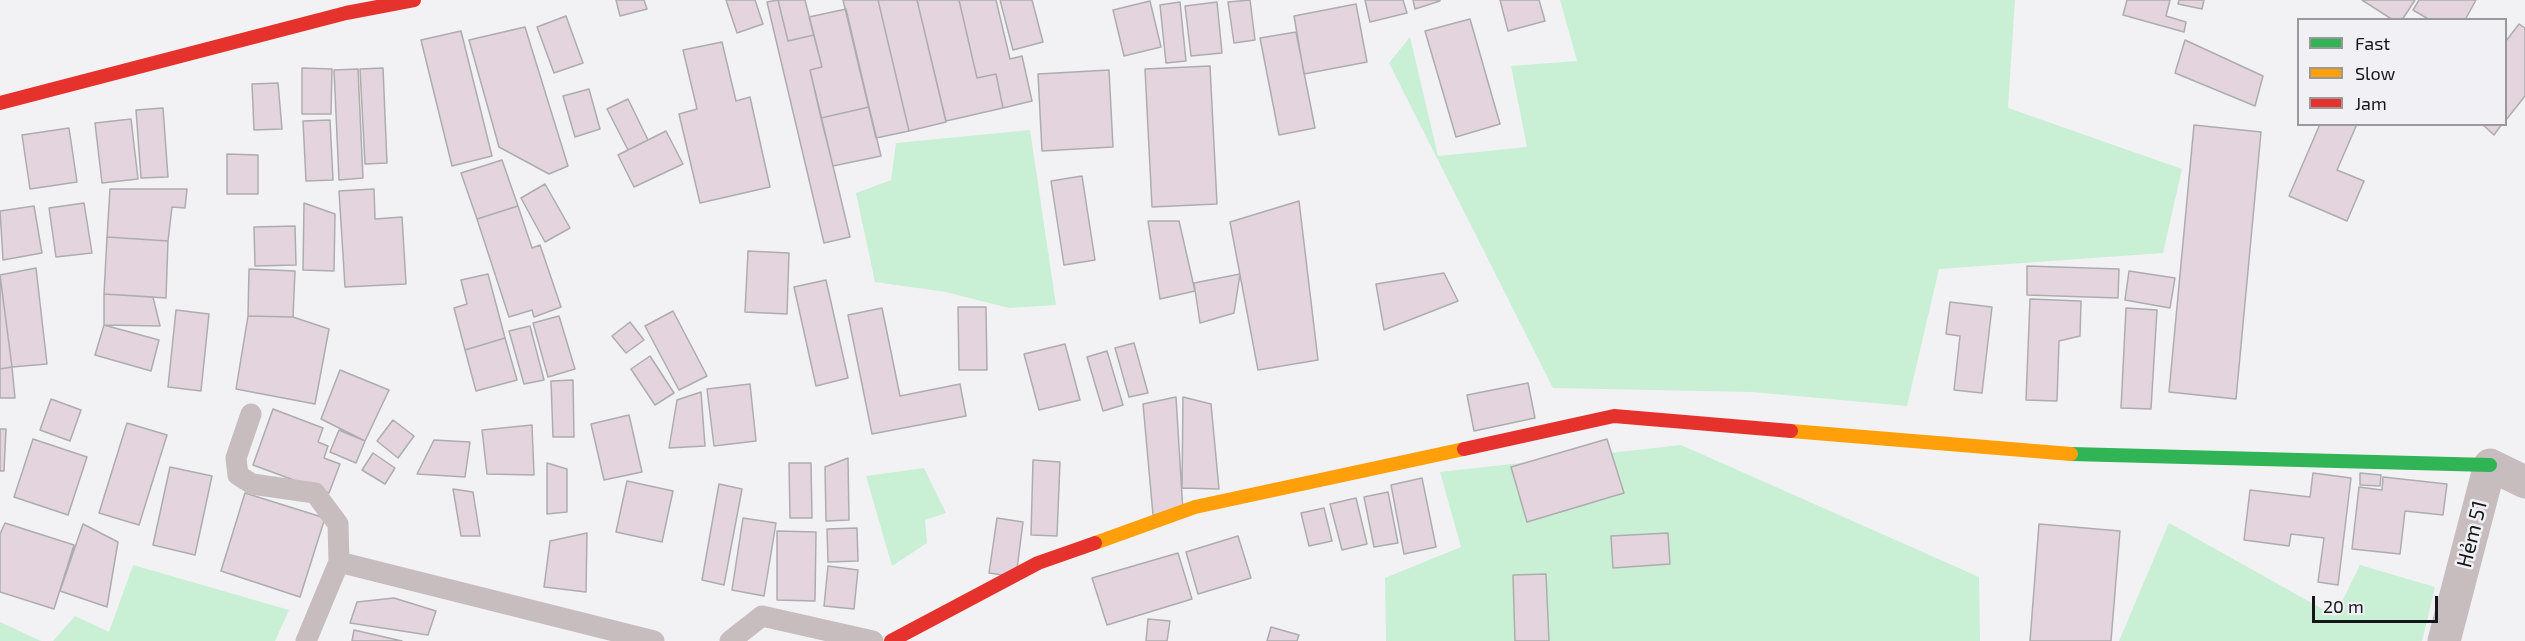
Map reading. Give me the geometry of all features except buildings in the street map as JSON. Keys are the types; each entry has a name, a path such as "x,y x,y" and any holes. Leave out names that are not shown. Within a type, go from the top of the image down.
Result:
{"street":[{"path":"0,103 346,13 414,0"},
{"path":"891,641 1016,577 1038,563 1195,507 1614,416 2087,455 2490,465 2525,482"},
{"name":"Hẻm 51","path":"2444,641 2490,465"}],"lane":[{"path":"251,414 237,458 238,475 252,484 315,493 338,524 339,561 306,641"},
{"path":"339,561 654,641"},
{"path":"730,641 762,616 873,641"}],"green space":[{"path":"1560,0 2015,0 2008,108 2182,169 2163,253 1939,269 1907,406 1752,392 1553,388 1389,63 1410,37 1438,156 1527,147 1511,66 1577,61"},
{"path":"1030,130 1056,305 1009,308 946,292 875,282 856,193 891,180 896,143"},
{"path":"1681,445 1979,577 1980,641 1386,641 1385,578 1461,547 1440,472"},
{"path":"924,468 946,513 925,520 927,543 892,566 866,476"},
{"path":"2169,523 2335,616 2360,565 2435,587 2422,641 2119,641"},
{"path":"133,565 289,610 275,641 53,641 75,616 109,632"},
{"path":"0,622 41,641 0,641"}],"traffic: fast":[{"path":"2071,454 2490,465"}],"traffic: slow":[{"path":"1791,431 2071,454"},
{"path":"1095,543 1195,507 1464,449"}],"traffic: jam":[{"path":"0,103 346,13 414,0"},
{"path":"1464,449 1614,416 1791,431"},
{"path":"891,641 1038,563 1095,543"}]}
